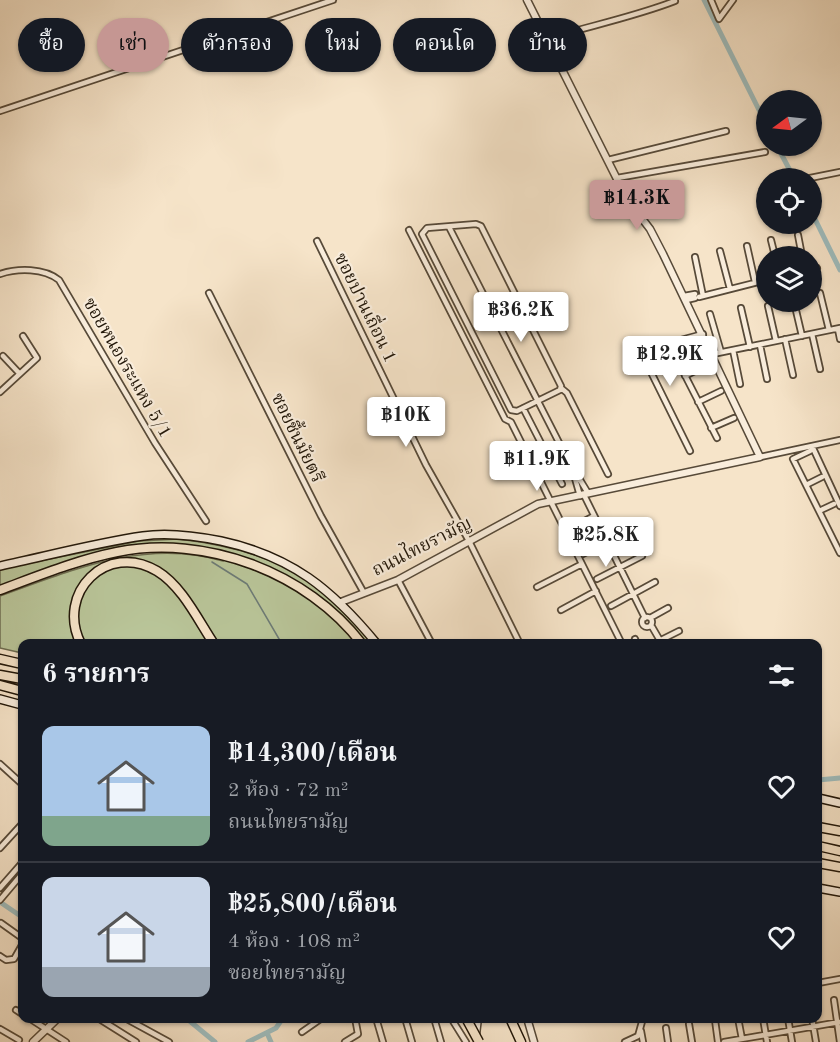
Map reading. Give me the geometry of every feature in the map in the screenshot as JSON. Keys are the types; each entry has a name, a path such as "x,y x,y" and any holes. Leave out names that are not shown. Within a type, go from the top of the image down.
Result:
{"highway":[{"path":"0,590 78,562 118,552 158,548 209,552 274,575 303,590 342,621 358,639"},
{"path":"79,639 73,623 76,598 87,580 111,564 139,563 156,570 171,583 210,639"},
{"path":"0,659 18,663"},
{"path":"0,675 18,679"},
{"path":"0,685 18,690"},
{"path":"822,827 840,831"},
{"path":"822,847 840,851"},
{"path":"822,864 840,867"},
{"path":"468,1023 477,1042"},
{"path":"513,1023 523,1042"},
{"path":"518,1023 523,1042"}],"main road":[{"path":"0,566 145,536 205,537 247,546 282,560 314,579 340,602 373,639"},
{"path":"0,699 18,704"},
{"path":"822,799 840,803"},
{"path":"822,889 840,892"}],"street":[{"path":"0,111 333,0"},
{"path":"527,0 536,18"},
{"path":"711,0 719,18 734,0"},
{"path":"587,27 612,19 642,14 675,1"},
{"path":"563,72 630,204 650,229 713,354 760,457"},
{"path":"608,160 726,131"},
{"path":"617,178 756,154"},
{"path":"822,176 840,172"},
{"path":"561,388 517,411 511,410 422,234 427,228 480,226 561,388 567,393 608,474"},
{"path":"449,228 586,495 619,568 659,639"},
{"path":"409,230 505,419 511,422 620,639"},
{"path":"798,235 800,246"},
{"path":"771,240 772,246"},
{"name":"ซอยปานเถื่อน 1","path":"316,241 426,465 469,541 518,639"},
{"path":"685,298 755,282 747,246"},
{"path":"720,250 730,289"},
{"path":"695,257 700,295"},
{"name":"ซอยหนองระแหง 5/1","path":"0,274 37,271 52,274 59,280 155,443 206,521"},
{"name":"ซอยชื้นมัยตรี","path":"209,292 321,516 364,593"},
{"path":"822,301 829,330"},
{"path":"741,308 750,347"},
{"path":"769,312 776,341"},
{"path":"796,312 802,336"},
{"path":"710,315 721,352"},
{"path":"713,354 839,328 840,339"},
{"path":"812,334 820,369"},
{"path":"1,389 37,358 23,336"},
{"path":"690,451 642,354 648,349 704,337"},
{"path":"785,339 793,375"},
{"path":"669,344 717,438"},
{"path":"760,345 767,379"},
{"path":"733,350 740,384"},
{"path":"3,356 19,373"},
{"path":"685,376 709,364"},
{"path":"698,402 721,391"},
{"path":"523,408 562,484"},
{"path":"711,428 734,418"},
{"name":"ถนนไทยรามัญ","path":"340,602 398,580 538,504 811,448 840,440"},
{"path":"819,511 837,505 811,448 793,459 806,485 819,511 840,553"},
{"path":"572,468 586,495"},
{"path":"806,485 822,477"},
{"path":"571,528 594,516"},
{"path":"583,554 630,529"},
{"path":"832,537 840,533"},
{"path":"597,579 642,556"},
{"path":"537,587 582,564"},
{"path":"398,580 429,639"},
{"path":"611,606 655,582"},
{"path":"561,610 596,591"},
{"path":"651,625 647,627 643,624 647,618 668,608"},
{"path":"666,639 679,631"},
{"path":"0,764 18,780"},
{"path":"0,848 18,828"},
{"path":"0,888 18,868"},
{"path":"2,898 18,878"},
{"path":"8,880 13,884"},
{"path":"1,923 18,935"},
{"path":"0,956 6,960 14,959 18,952"},
{"path":"822,982 840,979"},
{"path":"834,1000 840,1042"},
{"path":"724,1042 838,1022"},
{"path":"36,1023 66,1042"},
{"path":"33,1042 53,1023"},
{"path":"106,1023 136,1042"},
{"path":"134,1023 169,1042"},
{"path":"302,1032 315,1023"},
{"path":"345,1042 358,1034 356,1023"},
{"path":"377,1023 383,1042"},
{"path":"406,1023 412,1042"},
{"path":"435,1023 441,1042"},
{"path":"454,1023 466,1042"},
{"path":"477,1042 478,1023"},
{"path":"528,1023 534,1042"},
{"path":"642,1023 643,1042"},
{"path":"715,1023 718,1042"},
{"path":"739,1023 742,1040"},
{"path":"764,1023 767,1042"},
{"path":"789,1023 792,1042"},
{"path":"813,1023 816,1042"},
{"path":"689,1024 692,1042"},
{"path":"666,1028 668,1042"},
{"path":"0,1029 19,1040"},
{"path":"625,1042 638,1036 641,1031"}],"green space":[{"path":"178,539 209,543 263,558 286,568 330,598 368,639 81,639 71,621 77,639 18,639 18,652 0,648 0,596 82,567 110,560 166,553 194,555 223,561 225,552 195,547 143,546 0,589 0,569 139,541"}],"waterway":[{"path":"704,0 756,104"},
{"path":"782,156 789,168"},
{"path":"822,233 840,270"},
{"path":"212,562 247,584 279,639"},
{"path":"822,780 840,778"},
{"path":"0,902 18,914"},
{"path":"192,1023 215,1042"},
{"path":"248,1042 276,1028 280,1023"},
{"path":"267,1033 271,1042"}]}
